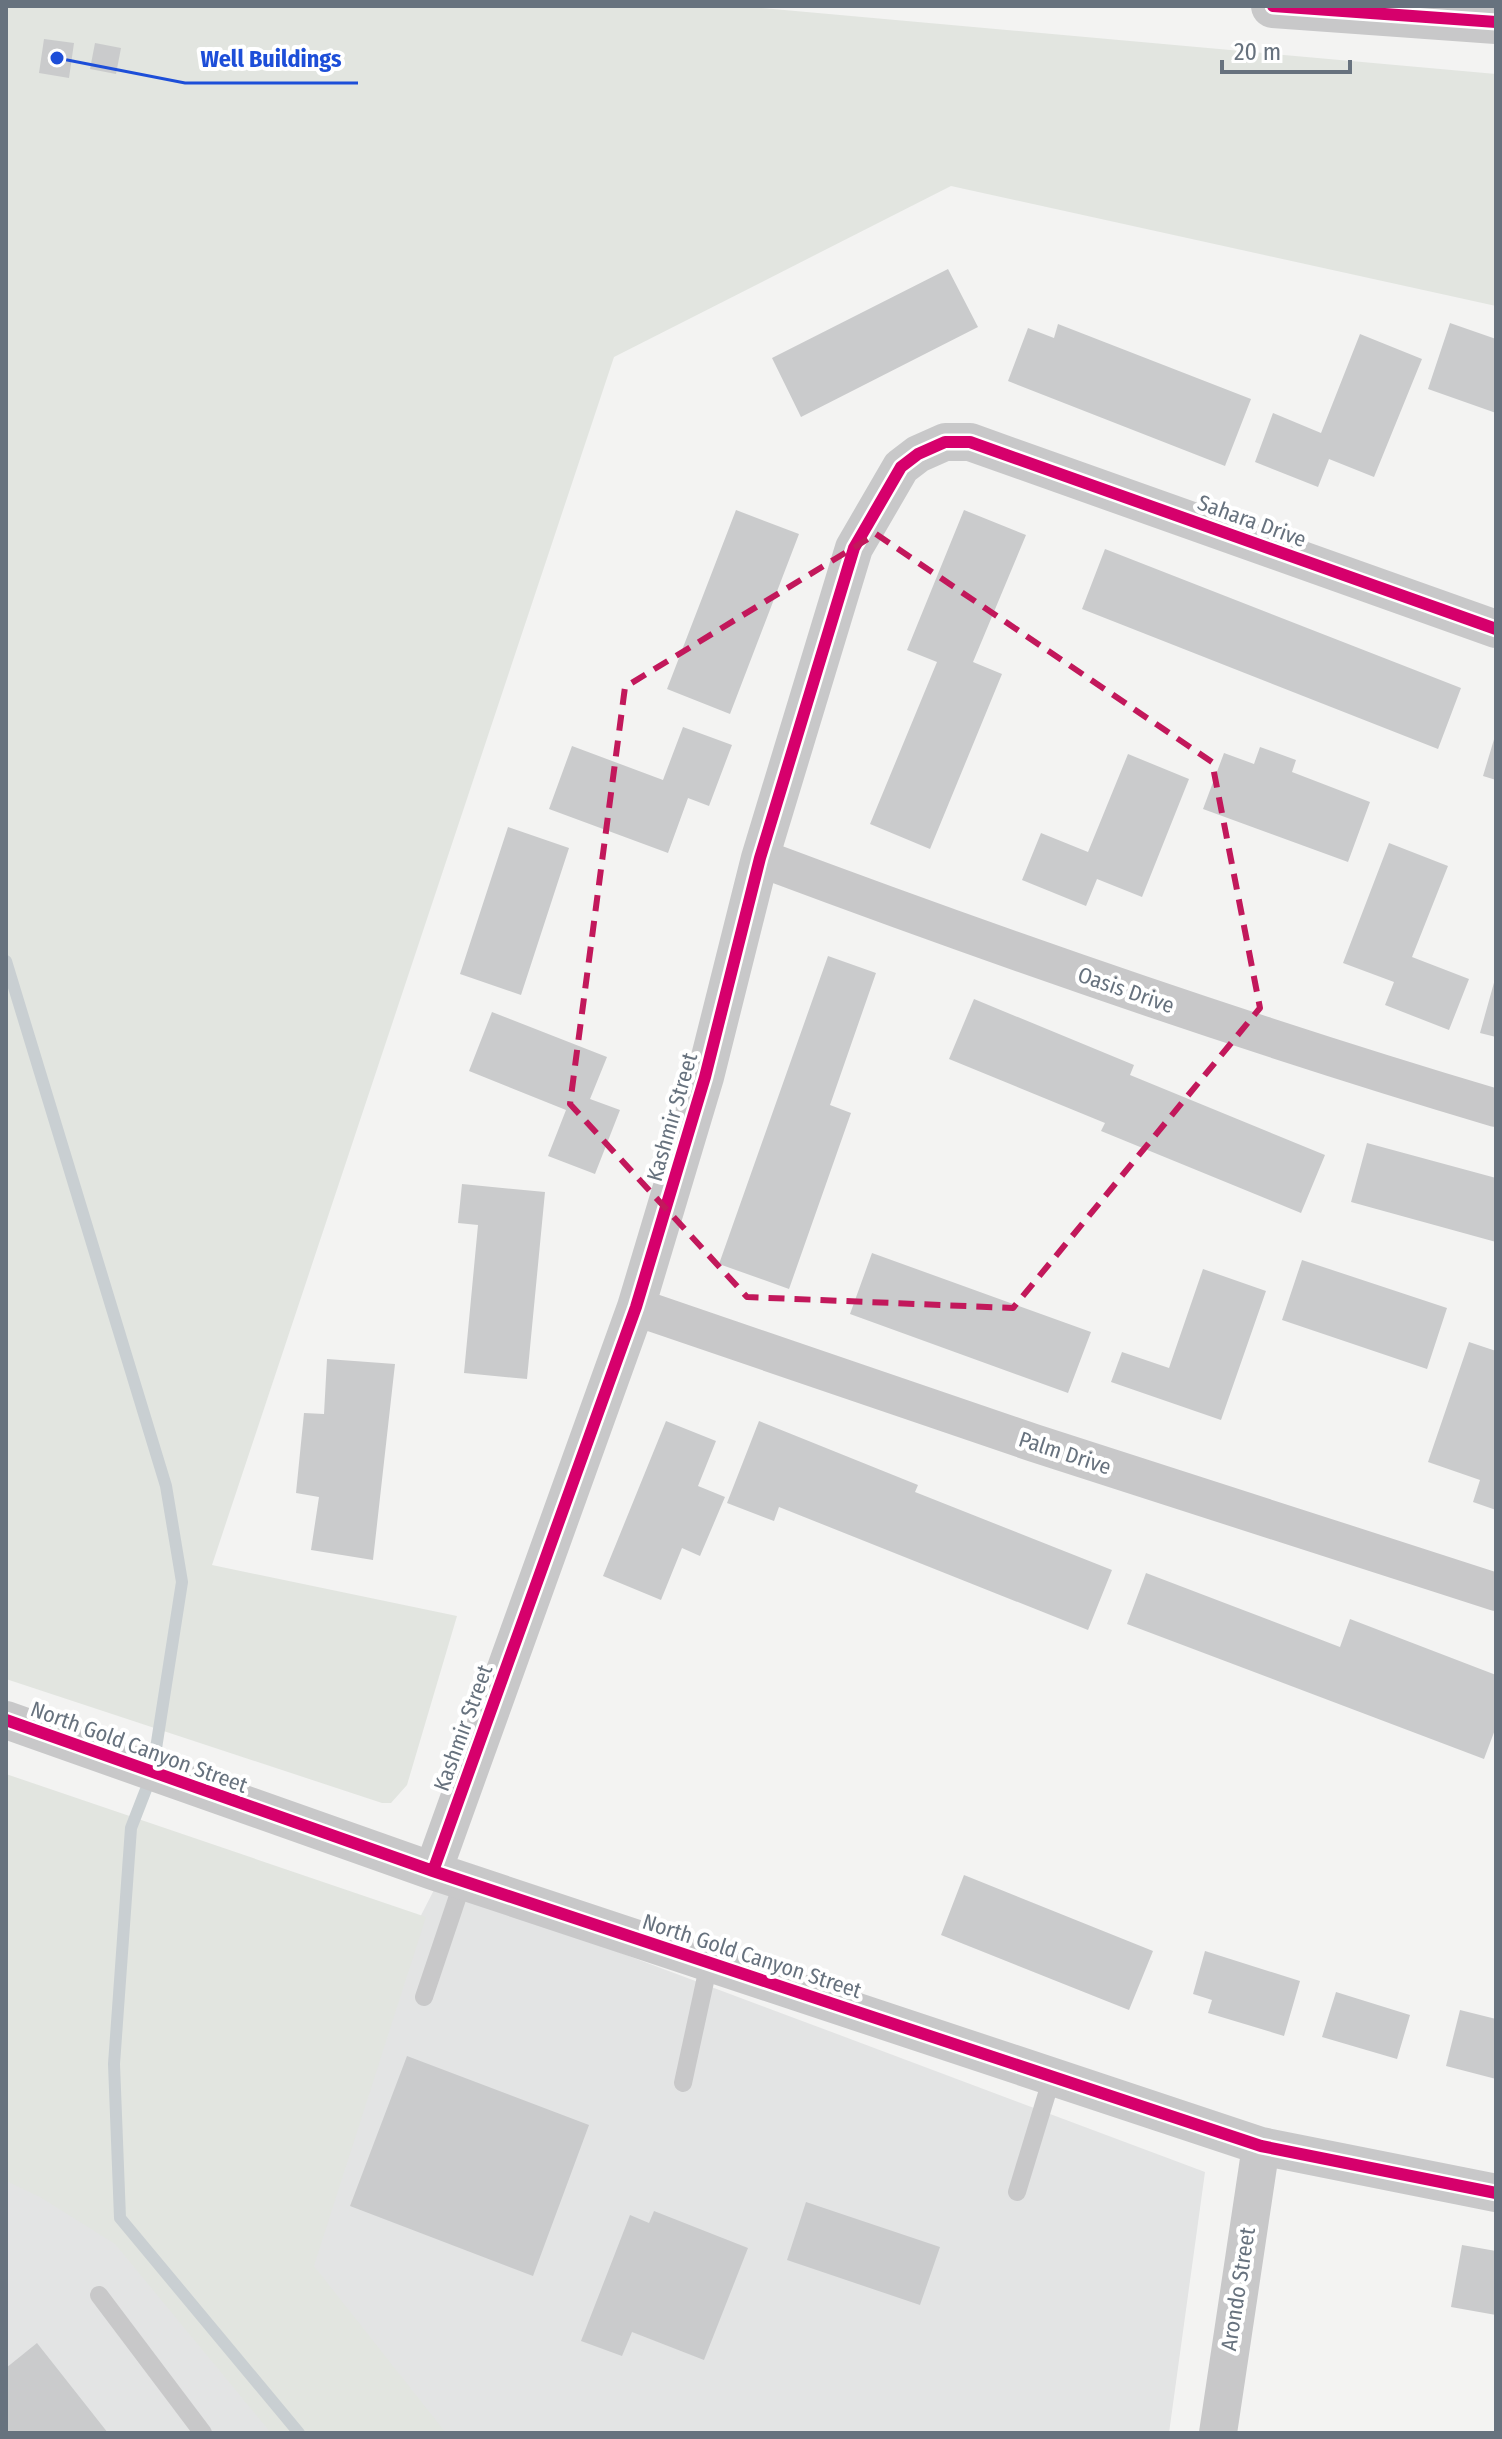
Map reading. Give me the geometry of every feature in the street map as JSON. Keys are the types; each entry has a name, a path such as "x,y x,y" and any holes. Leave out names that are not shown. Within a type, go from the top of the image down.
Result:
{"street":[{"path":"1273,6 1496,22"},
{"name":"Kashmir Street","path":"448,1876 636,1307 705,1077 760,858 854,548 901,467 918,454 945,442 970,442 995,450"},
{"name":"Sahara Drive","path":"995,450 1496,629"},
{"name":"Oasis Drive","path":"760,858 993,945 1327,1058 1496,1108"},
{"name":"Palm Drive","path":"636,1307 1034,1443 1496,1592"},
{"name":"North Gold Canyon Street","path":"6,1720 448,1876 1261,2146 1496,2193"},
{"name":"Arondo Street","path":"1218,2433 1261,2146"}],"lane":[{"path":"424,1997 448,1876"},
{"path":"683,2083 709,1963"},
{"path":"1017,2192 1052,2077"},
{"path":"99,2295 203,2433"}],"highlighted area":[{"path":"876,534 1212,762 1260,1008 1013,1308 747,1297 570,1104 625,687"}],"shaded area":[{"path":"6,6 740,6 1496,74 1496,306 951,186 614,357 212,1565 457,1616 407,1785 391,1803 382,1803 6,1679"},
{"path":"6,1774 426,1917 314,2266 446,2433 271,2433 115,2244 40,2197 6,2181"},
{"path":"6,1800 18,1804 305,2433 6,2433"},
{"path":"437,1884 1205,2172 1169,2433 415,2433 291,2257 411,1935"}],"building":[{"path":"44,39 74,43 69,78 39,73"},
{"path":"95,43 121,48 116,74 90,69"},
{"path":"948,269 978,327 801,417 772,358"},
{"path":"1450,323 1496,339 1496,413 1428,389"},
{"path":"1058,324 1251,399 1225,466 1008,381 1028,328 1054,338"},
{"path":"1360,334 1422,359 1374,477 1329,459 1318,487 1255,462 1273,413 1321,433"},
{"path":"736,510 799,534 730,714 667,689"},
{"path":"964,510 1026,535 973,662 1002,674 930,849 870,824 937,662 907,650"},
{"path":"1105,549 1461,688 1438,749 1082,609"},
{"path":"683,727 732,745 709,806 688,798 668,853 549,809 572,746 663,780"},
{"path":"1496,736 1496,780 1483,776"},
{"path":"1260,747 1296,760 1292,772 1370,802 1348,862 1203,809 1224,753 1254,764"},
{"path":"1128,754 1189,779 1142,897 1097,879 1086,906 1022,880 1041,833 1088,852"},
{"path":"508,827 569,848 521,995 460,974"},
{"path":"1389,843 1448,866 1412,957 1469,979 1449,1030 1385,1005 1394,982 1343,963"},
{"path":"828,956 876,973 830,1105 851,1113 789,1289 719,1264"},
{"path":"1496,979 1496,1037 1480,1033"},
{"path":"974,999 1134,1065 1130,1075 1325,1155 1301,1213 1101,1131 1105,1123 949,1059"},
{"path":"492,1012 607,1057 590,1099 620,1110 595,1174 548,1156 566,1110 469,1071"},
{"path":"1367,1143 1496,1178 1496,1242 1351,1202"},
{"path":"462,1184 545,1192 527,1379 464,1373 478,1225 458,1223"},
{"path":"872,1253 1091,1332 1068,1393 850,1314"},
{"path":"1302,1260 1447,1308 1427,1369 1282,1320"},
{"path":"1203,1269 1266,1291 1221,1420 1111,1382 1122,1352 1169,1368"},
{"path":"1469,1342 1496,1351 1496,1510 1473,1502 1480,1480 1428,1462"},
{"path":"327,1359 395,1364 373,1560 311,1550 319,1497 296,1493 304,1413 324,1414"},
{"path":"666,1421 716,1441 698,1486 725,1497 700,1556 682,1548 661,1600 603,1576"},
{"path":"759,1421 918,1485 915,1492 1112,1570 1088,1630 779,1507 774,1521 727,1503"},
{"path":"1146,1573 1340,1647 1350,1619 1496,1675 1496,1727 1484,1759 1127,1624"},
{"path":"964,1875 1153,1951 1129,2010 941,1935"},
{"path":"1205,1951 1300,1981 1284,2036 1208,2013 1212,2000 1193,1994"},
{"path":"1336,1992 1410,2015 1397,2059 1322,2037"},
{"path":"1460,2010 1496,2019 1496,2079 1446,2066"},
{"path":"407,2056 589,2125 533,2276 350,2206"},
{"path":"806,2202 940,2247 920,2305 787,2260"},
{"path":"654,2211 748,2248 704,2360 632,2332 622,2356 581,2341 630,2215 649,2223"},
{"path":"1462,2245 1496,2251 1496,2315 1451,2307"},
{"path":"37,2343 108,2433 6,2433 6,2368"}],"waterway":[{"path":"6,961 166,1486 182,1582 152,1774 131,1828 114,2064 120,2218 299,2433"}],"cycle path":[{"path":"1273,6 1496,22"},
{"path":"433,1871 636,1307 705,1077 760,858 854,548 901,467 918,454 945,442 970,442 1496,629"},
{"path":"6,1720 433,1871 1261,2146 1496,2193"}],"place":[{"name":"Well Buildings","path":"57,58"}]}
